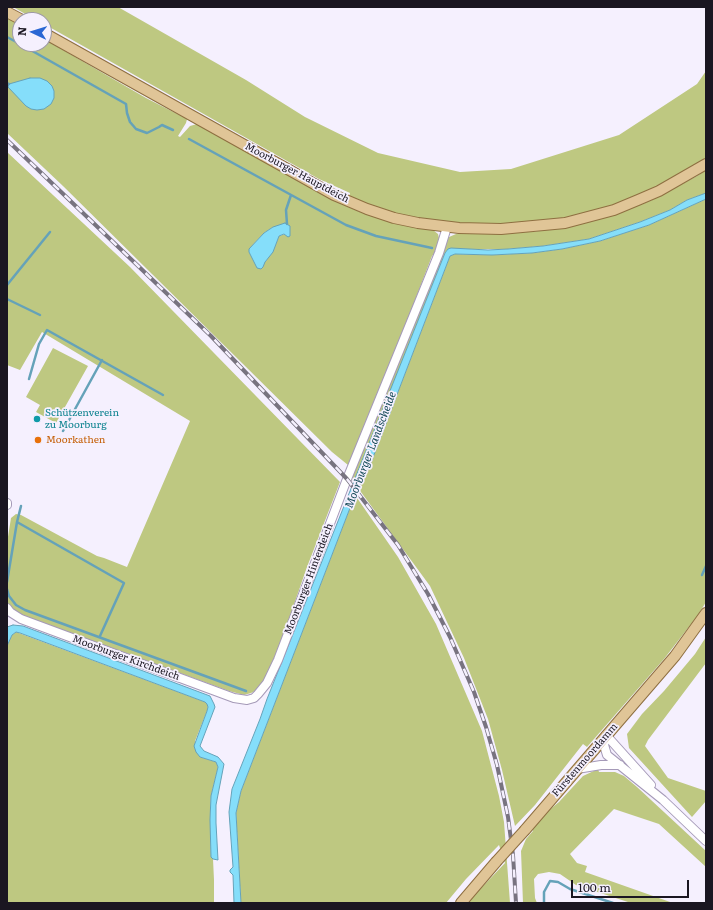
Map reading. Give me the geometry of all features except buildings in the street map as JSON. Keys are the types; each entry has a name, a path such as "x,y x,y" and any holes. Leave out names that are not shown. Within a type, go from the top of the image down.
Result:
{"main road":[{"name":"Moorburger Hauptdeich","path":"52,37 334,195 367,209 394,218 418,223 447,227 501,229 565,223 614,210 638,200 659,191 706,164"},
{"name":"Fürstenmoordamm","path":"461,903 675,656 706,613"}],"street":[{"name":"Moorburger Hinterdeich","path":"248,700 263,690 275,667 347,479 439,252 447,227"},
{"name":"Moorburger Kirchdeich","path":"7,608 10,612 21,619 234,698 248,700"},
{"path":"606,735 604,745 605,753 663,800 706,841"},
{"path":"606,735 636,767 663,800"},
{"path":"576,769 601,765 620,765"}],"green space":[{"path":"13,7 118,7 246,80 305,117 378,153 460,172 511,169 619,135 697,84 706,71 706,159 658,188 606,207 557,220 527,224 477,225 424,220 375,208 349,197 350,193 319,179 52,29 52,12 22,12"},
{"path":"7,18 12,21 12,52 52,52 52,44 146,98 187,119 178,136 180,137 190,126 197,124 339,203 365,214 388,221 433,230 438,234 439,238 436,252 432,256 360,443 348,465 332,452 63,186 7,133","holes":["273,227 290,229 289,233 279,236 275,246 265,262 252,257 249,252 249,249 264,233"]},
{"path":"7,152 130,267 340,482 307,567 271,671 259,689 251,693 244,695 229,691 24,616 9,606 7,602 7,543 11,518 16,514 21,515 97,556 127,567 190,421 42,332 20,370 7,365"},
{"path":"706,170 706,193 687,200 670,210 640,222 589,239 543,246 508,249 448,249 445,253 354,483 351,480 449,237 456,234 501,234 539,231 558,228 618,213 652,200"},
{"path":"706,199 706,602 698,615 664,659 587,747 583,744 535,805 515,826 488,719 464,658 430,586 358,488 372,460 450,256 455,254 492,255 532,253 562,249 600,241 649,225"},
{"path":"53,348 88,366 56,423 36,412 40,405 26,397"},
{"path":"355,495 398,557 436,624 482,731 499,796 504,822 510,903 467,903 505,863 499,845 466,879 446,903 241,903 236,813 241,791"},
{"path":"16,632 207,704 207,711 195,741 200,757 216,762 218,767 211,796 210,812 214,903 7,903 7,646 12,635"},
{"path":"706,637 706,663 645,746 668,778 706,791 706,801 692,817 629,748 627,734 642,714 664,691 695,654"},
{"path":"598,769 599,772 615,772 624,776 637,787 706,851 706,867 659,824 614,809 570,854 577,863 587,866 585,872 673,903 631,903 576,885 560,874 549,872 538,874 534,879 535,898 537,903 523,903 521,851 526,839 533,831 532,829 548,811 559,802 583,776"}],"water":[{"path":"30,78 40,78 47,81 52,86 54,98 51,104 44,109 31,109 26,106 8,87 9,84"},
{"name":"Moorburger Landscheide","path":"706,193 706,199 649,225 600,241 562,249 532,253 492,255 455,254 450,256 372,460 355,495 241,791 236,813 241,903 234,903 233,875 230,872 233,867 229,812 232,789 445,253 451,248 488,250 508,249 543,246 589,239 640,222 670,210 687,200"},
{"path":"285,223 290,226 290,236 288,237 284,234 279,236 273,252 263,267 261,269 257,268 249,249 264,233 273,227"},
{"path":"13,625 23,626 210,696 215,707 200,746 204,751 218,757 224,764 216,805 218,860 211,857 210,820 211,796 218,767 216,762 200,757 194,746 207,711 207,704 20,633 16,632 12,635 7,646 7,627"}],"waterway":[{"path":"7,37 12,40"},
{"path":"34,52 126,104 130,122 136,129 147,133 162,125 173,130"},
{"path":"189,139 346,225 376,236 432,248"},
{"path":"287,224 286,210 291,195"},
{"path":"7,285 50,232"},
{"path":"7,299 40,315"},
{"path":"29,379 39,344 47,330 163,395"},
{"path":"63,431 102,360"},
{"path":"17,522 21,506"},
{"path":"7,582 17,522 124,583 100,636"},
{"path":"702,575 706,566"},
{"path":"7,589 9,596 16,605 25,610 246,691"},
{"path":"544,903 544,892 550,881 558,882 570,889 613,903"}],"railway":[{"path":"7,140 211,336 347,479 398,545 428,594 450,637 474,692 486,727 497,765 508,817 513,855 516,903"}],"place":[{"name":"Schützenverein zu Moorburg","path":"37,419"},
{"name":"Moorkathen","path":"38,440"}]}
